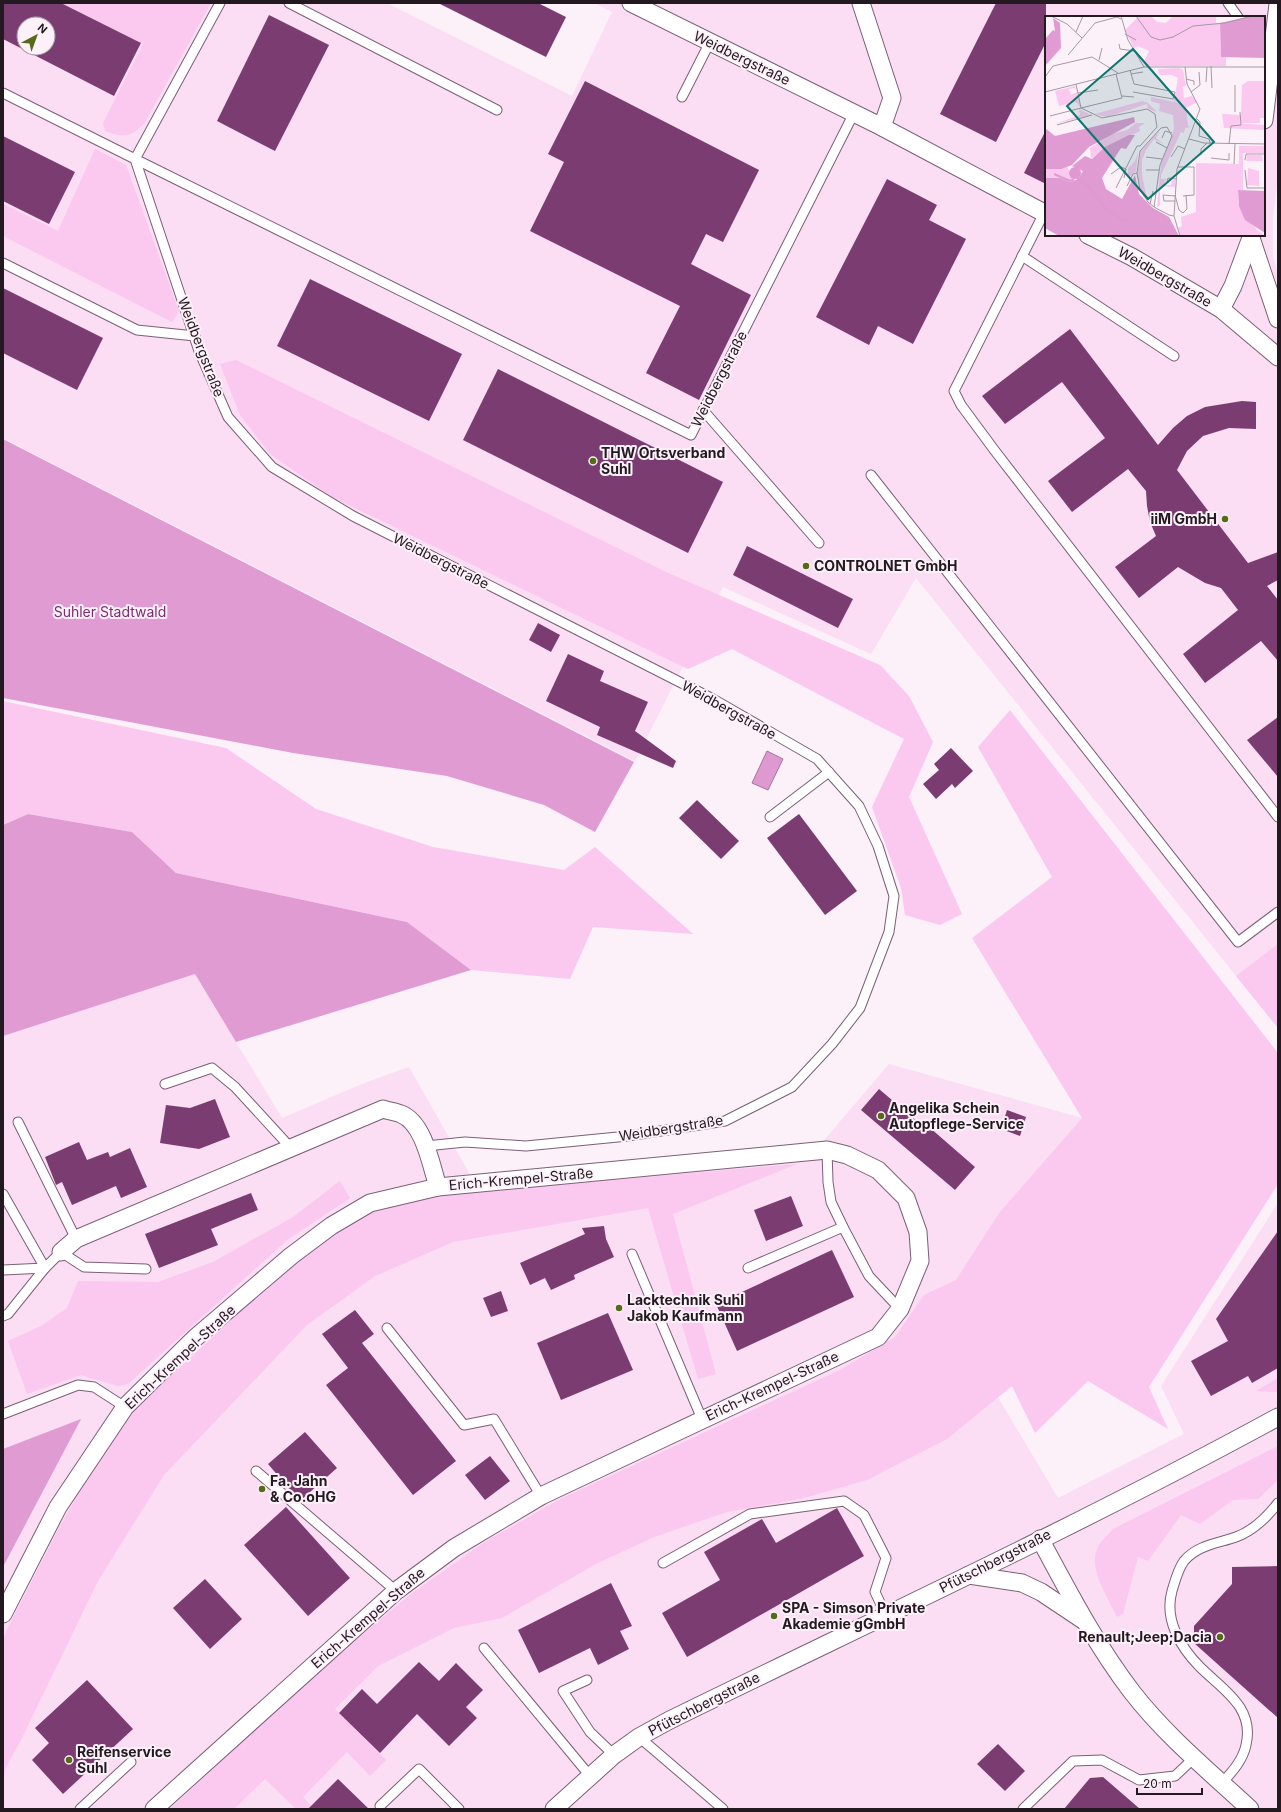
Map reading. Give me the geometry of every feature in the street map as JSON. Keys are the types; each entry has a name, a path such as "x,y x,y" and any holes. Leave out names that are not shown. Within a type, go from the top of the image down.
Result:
{"street":[{"name":"Weidbergstraße","path":"631,3 882,127 1045,214"},
{"path":"861,3 892,98 882,127"},
{"path":"1265,103 1269,34 1278,4"},
{"name":"Weidbergstraße","path":"1090,236 1132,257 1220,310 1278,357"},
{"path":"1220,310 1233,286 1252,236"},
{"path":"1252,236 1278,319"},
{"name":"Erich-Krempel-Straße","path":"61,1252 76,1239 290,1147 383,1109 403,1114 416,1126 426,1146 438,1187"},
{"name":"Erich-Krempel-Straße","path":"3,1614 58,1507 125,1407 195,1338 291,1256 331,1226 370,1203 438,1187 827,1150 847,1155 878,1170 906,1198 918,1232 920,1261 900,1309 878,1337 540,1496 454,1548 396,1591 154,1809"},
{"name":"Pfütschbergstraße","path":"554,1809 614,1755 639,1737 674,1718 969,1575 1155,1482 1278,1417"},
{"path":"1040,1539 1086,1623 1132,1693 1163,1728 1250,1809"},
{"path":"969,1575 1022,1583 1041,1592 1086,1623"}],"lane":[{"path":"3,93 135,159 220,3"},
{"path":"289,3 498,110"},
{"path":"1228,3 1237,16"},
{"path":"682,97 710,42"},
{"name":"Weidbergstraße","path":"135,159 691,435 854,113"},
{"name":"Weidbergstraße","path":"135,159 195,336 228,417 272,468 353,516 713,699 817,759 859,806 878,846 894,896 889,932 860,1008 832,1044 792,1087 725,1121 651,1133 526,1146 465,1142 426,1146"},
{"path":"1045,214 1022,256 954,391 961,405 995,451 1278,817"},
{"path":"1022,256 1174,356"},
{"path":"3,263 137,330 195,336"},
{"path":"703,410 818,543"},
{"path":"871,475 1238,942 1278,912"},
{"path":"770,817 829,772"},
{"path":"165,1084 212,1068 234,1087 290,1147"},
{"path":"18,1122 76,1239"},
{"path":"827,1150 828,1182 831,1202 869,1276 900,1309"},
{"path":"3,1194 45,1268 3,1270"},
{"path":"748,1268 843,1227"},
{"path":"61,1252 84,1267 146,1269"},
{"name":"Erich-Krempel-Straße","path":"3,1316 8,1314 45,1268 61,1252"},
{"path":"632,1254 702,1419"},
{"path":"387,1328 464,1425 494,1420 540,1496"},
{"path":"3,1414 78,1385 94,1387 125,1407"},
{"path":"256,1471 396,1591"},
{"path":"663,1563 750,1514 844,1501 864,1515 886,1558 875,1592 886,1615"},
{"path":"1222,1783 1240,1761 1246,1745 1247,1727 1242,1711 1235,1699 1199,1666 1177,1636 1170,1619 1168,1602 1176,1576 1185,1560 1199,1549 1237,1537 1257,1526 1278,1503"},
{"path":"484,1648 590,1776"},
{"path":"587,1680 563,1691 590,1732 614,1755"},
{"path":"639,1737 723,1809"},
{"path":"1024,1809 1073,1760 1102,1760 1139,1780 1175,1776 1194,1758"},
{"path":"80,1809 131,1762"},
{"path":"380,1806 419,1768 459,1809"}],"shaded area":[{"path":"3,3 387,3 572,96 612,12 594,3 1278,3 1278,177 1273,217 1273,256 1278,273 1278,1028 916,578 871,654 723,587 635,761 3,438"},
{"path":"62,3 211,3 144,124 135,132 130,134 116,135 105,131 103,123 143,44"},
{"path":"95,149 126,165 179,311 172,322 3,236 3,204 58,231"},
{"path":"236,360 666,572 880,665 909,696 933,742 909,797 962,914 940,925 905,915 901,888 872,807 904,739 732,649 688,669 332,497 270,454 240,415 220,364"},
{"path":"3,701 226,748 316,809 433,847 564,870 595,847 693,934 593,927 570,979 471,970 407,922 176,873 132,832 28,814 3,825"},
{"path":"1010,710 1278,1053 1278,1184 1149,1387 1168,1429 1088,1381 1035,1433 1012,1386 947,1439 867,1480 800,1499 727,1512 654,1537 596,1564 502,1618 454,1628 378,1666 335,1709 386,1760 370,1776 347,1752 303,1797 314,1809 296,1809 265,1779 234,1809 170,1809 305,1682 411,1594 483,1543 560,1499 840,1370 895,1337 924,1295 956,1280 999,1213 1082,1118 972,938 1052,877 978,747"},
{"path":"767,751 783,759 768,790 752,783"},
{"path":"1278,944 1278,1028 1236,976"},
{"path":"195,974 282,1118 367,1082 409,1067 477,1187 808,1159 889,1064 1082,1118 999,1213 942,1303 1058,1498 1184,1434 1161,1386 1278,1203 1278,1809 3,1809 3,1567 80,1420 3,1449 3,1036"},
{"path":"797,1164 673,1214 716,1374 698,1379 648,1208 453,1242 375,1276 307,1325 164,1475 98,1581 21,1740 5,1769 3,1787 3,1640 7,1629 60,1526 102,1452 135,1409 312,1245 376,1209 451,1194"},
{"path":"340,1181 350,1198 287,1240 128,1384 118,1386 81,1375 27,1394 8,1341 41,1326 67,1308 78,1281 158,1282 213,1262 293,1217"},
{"path":"1278,1378 1278,1392 1256,1391"},
{"path":"1278,1446 1278,1480 1258,1499 1233,1500 1200,1524 1181,1515 1148,1561 1138,1557 1123,1614 1117,1617 1101,1585 1095,1560 1096,1552 1099,1546 1113,1529"}],"green space":[{"name":"Suhler Stadtwald","path":"3,439 634,762 595,832 544,805 447,776 293,753 3,698"},
{"path":"28,814 132,832 176,873 407,922 471,970 236,1042 195,974 3,1036 3,825"},
{"path":"81,1419 3,1567 3,1449"}],"building":[{"path":"3,3 61,3 141,43 114,96 36,56 56,56 56,16 16,16 16,46 3,39"},
{"path":"438,3 538,3 566,17 546,57"},
{"path":"996,3 1046,3 1045,44 996,142 940,114"},
{"path":"269,15 329,45 275,151 217,121"},
{"path":"585,81 759,170 723,242 706,234 691,264 751,295 699,400 646,373 680,306 530,231 564,162 548,154"},
{"path":"1045,132 1045,184 1024,173"},
{"path":"3,136 75,172 49,224 3,201"},
{"path":"887,179 937,205 929,220 966,239 913,344 878,326 869,345 816,317"},
{"path":"310,279 462,354 429,421 277,346"},
{"path":"3,288 103,338 77,390 3,353"},
{"path":"1070,329 1158,445 1173,428 1187,416 1205,407 1242,401 1256,402 1256,429 1229,428 1203,436 1187,451 1177,470 1248,563 1278,552 1278,580 1267,586 1278,600 1278,661 1261,641 1205,683 1183,654 1238,610 1221,588 1205,583 1178,567 1139,598 1115,567 1156,536 1150,522 1146,491 1128,469 1072,512 1048,481 1105,438 1062,382 1005,424 982,396"},
{"name":"THW Ortsverband Suhl","path":"498,369 723,482 688,553 463,440"},
{"path":"747,546 853,599 838,628 733,575"},
{"path":"538,623 560,635 551,652 529,640"},
{"path":"568,654 604,671 600,681 648,702 635,731 676,761 673,768 597,735 600,727 546,701"},
{"path":"1278,717 1278,777 1247,740"},
{"path":"951,748 973,771 955,788 952,784 936,799 923,784 939,770 934,764"},
{"path":"697,800 739,841 721,859 679,818"},
{"path":"799,814 857,891 825,915 767,838"},
{"path":"879,1089 926,1129 929,1127 975,1167 955,1190 861,1110"},
{"path":"215,1099 230,1137 199,1149 160,1143 166,1105 190,1108"},
{"path":"1007,1110 1026,1117 1020,1136 1001,1129"},
{"path":"79,1142 87,1160 108,1152 110,1157 130,1148 147,1187 121,1198 116,1186 72,1205 62,1182 56,1185 45,1157"},
{"path":"251,1193 258,1210 211,1229 218,1245 159,1268 145,1234"},
{"path":"791,1196 803,1226 766,1241 754,1210"},
{"path":"604,1226 606,1239 614,1257 574,1275 575,1279 551,1290 545,1278 530,1285 520,1263 585,1234 582,1228"},
{"path":"1278,1231 1278,1368 1252,1383 1248,1376 1211,1396 1191,1361 1228,1341 1216,1319"},
{"path":"832,1250 854,1297 737,1351 716,1304"},
{"path":"501,1291 508,1311 491,1317 483,1298"},
{"path":"355,1310 374,1334 362,1343 456,1461 413,1495 326,1385 348,1368 322,1334"},
{"path":"608,1313 633,1370 561,1400 537,1343"},
{"path":"305,1432 337,1468 300,1501 268,1464"},
{"path":"490,1456 510,1481 485,1500 465,1475"},
{"path":"286,1507 350,1578 308,1616 244,1545"},
{"path":"837,1508 864,1556 687,1657 662,1613 720,1580 704,1552 762,1519 776,1543"},
{"path":"1278,1566 1278,1718 1194,1643 1194,1626 1232,1584 1232,1567"},
{"path":"205,1579 242,1619 210,1649 173,1608"},
{"path":"611,1583 632,1626 620,1631 629,1649 598,1665 590,1648 539,1673 518,1630"},
{"path":"419,1662 439,1681 456,1663 483,1690 466,1707 477,1718 449,1746 417,1714 380,1753 339,1713 362,1689 377,1704"},
{"path":"87,1680 133,1729 63,1794 32,1760 49,1743 35,1728"},
{"path":"998,1744 1025,1771 1005,1791 977,1764"},
{"path":"1103,1777 1140,1809 1064,1809 1090,1778"},
{"path":"338,1779 369,1809 308,1809"}],"place":[{"name":"THW Ortsverband Suhl","path":"593,461"},
{"name":"iiM GmbH","path":"1225,519"},
{"name":"CONTROLNET GmbH","path":"806,566"},
{"name":"Angelika Schein Autopflege-Service","path":"881,1116"},
{"name":"Lacktechnik Suhl Jakob Kaufmann","path":"619,1308"},
{"name":"Fa. Jahn & Co.oHG","path":"262,1489"},
{"name":"SPA - Simson Private Akademie gGmbH","path":"774,1616"},
{"name":"Renault;Jeep;Dacia","path":"1220,1637"},
{"name":"Reifenservice Suhl","path":"69,1760"}]}
